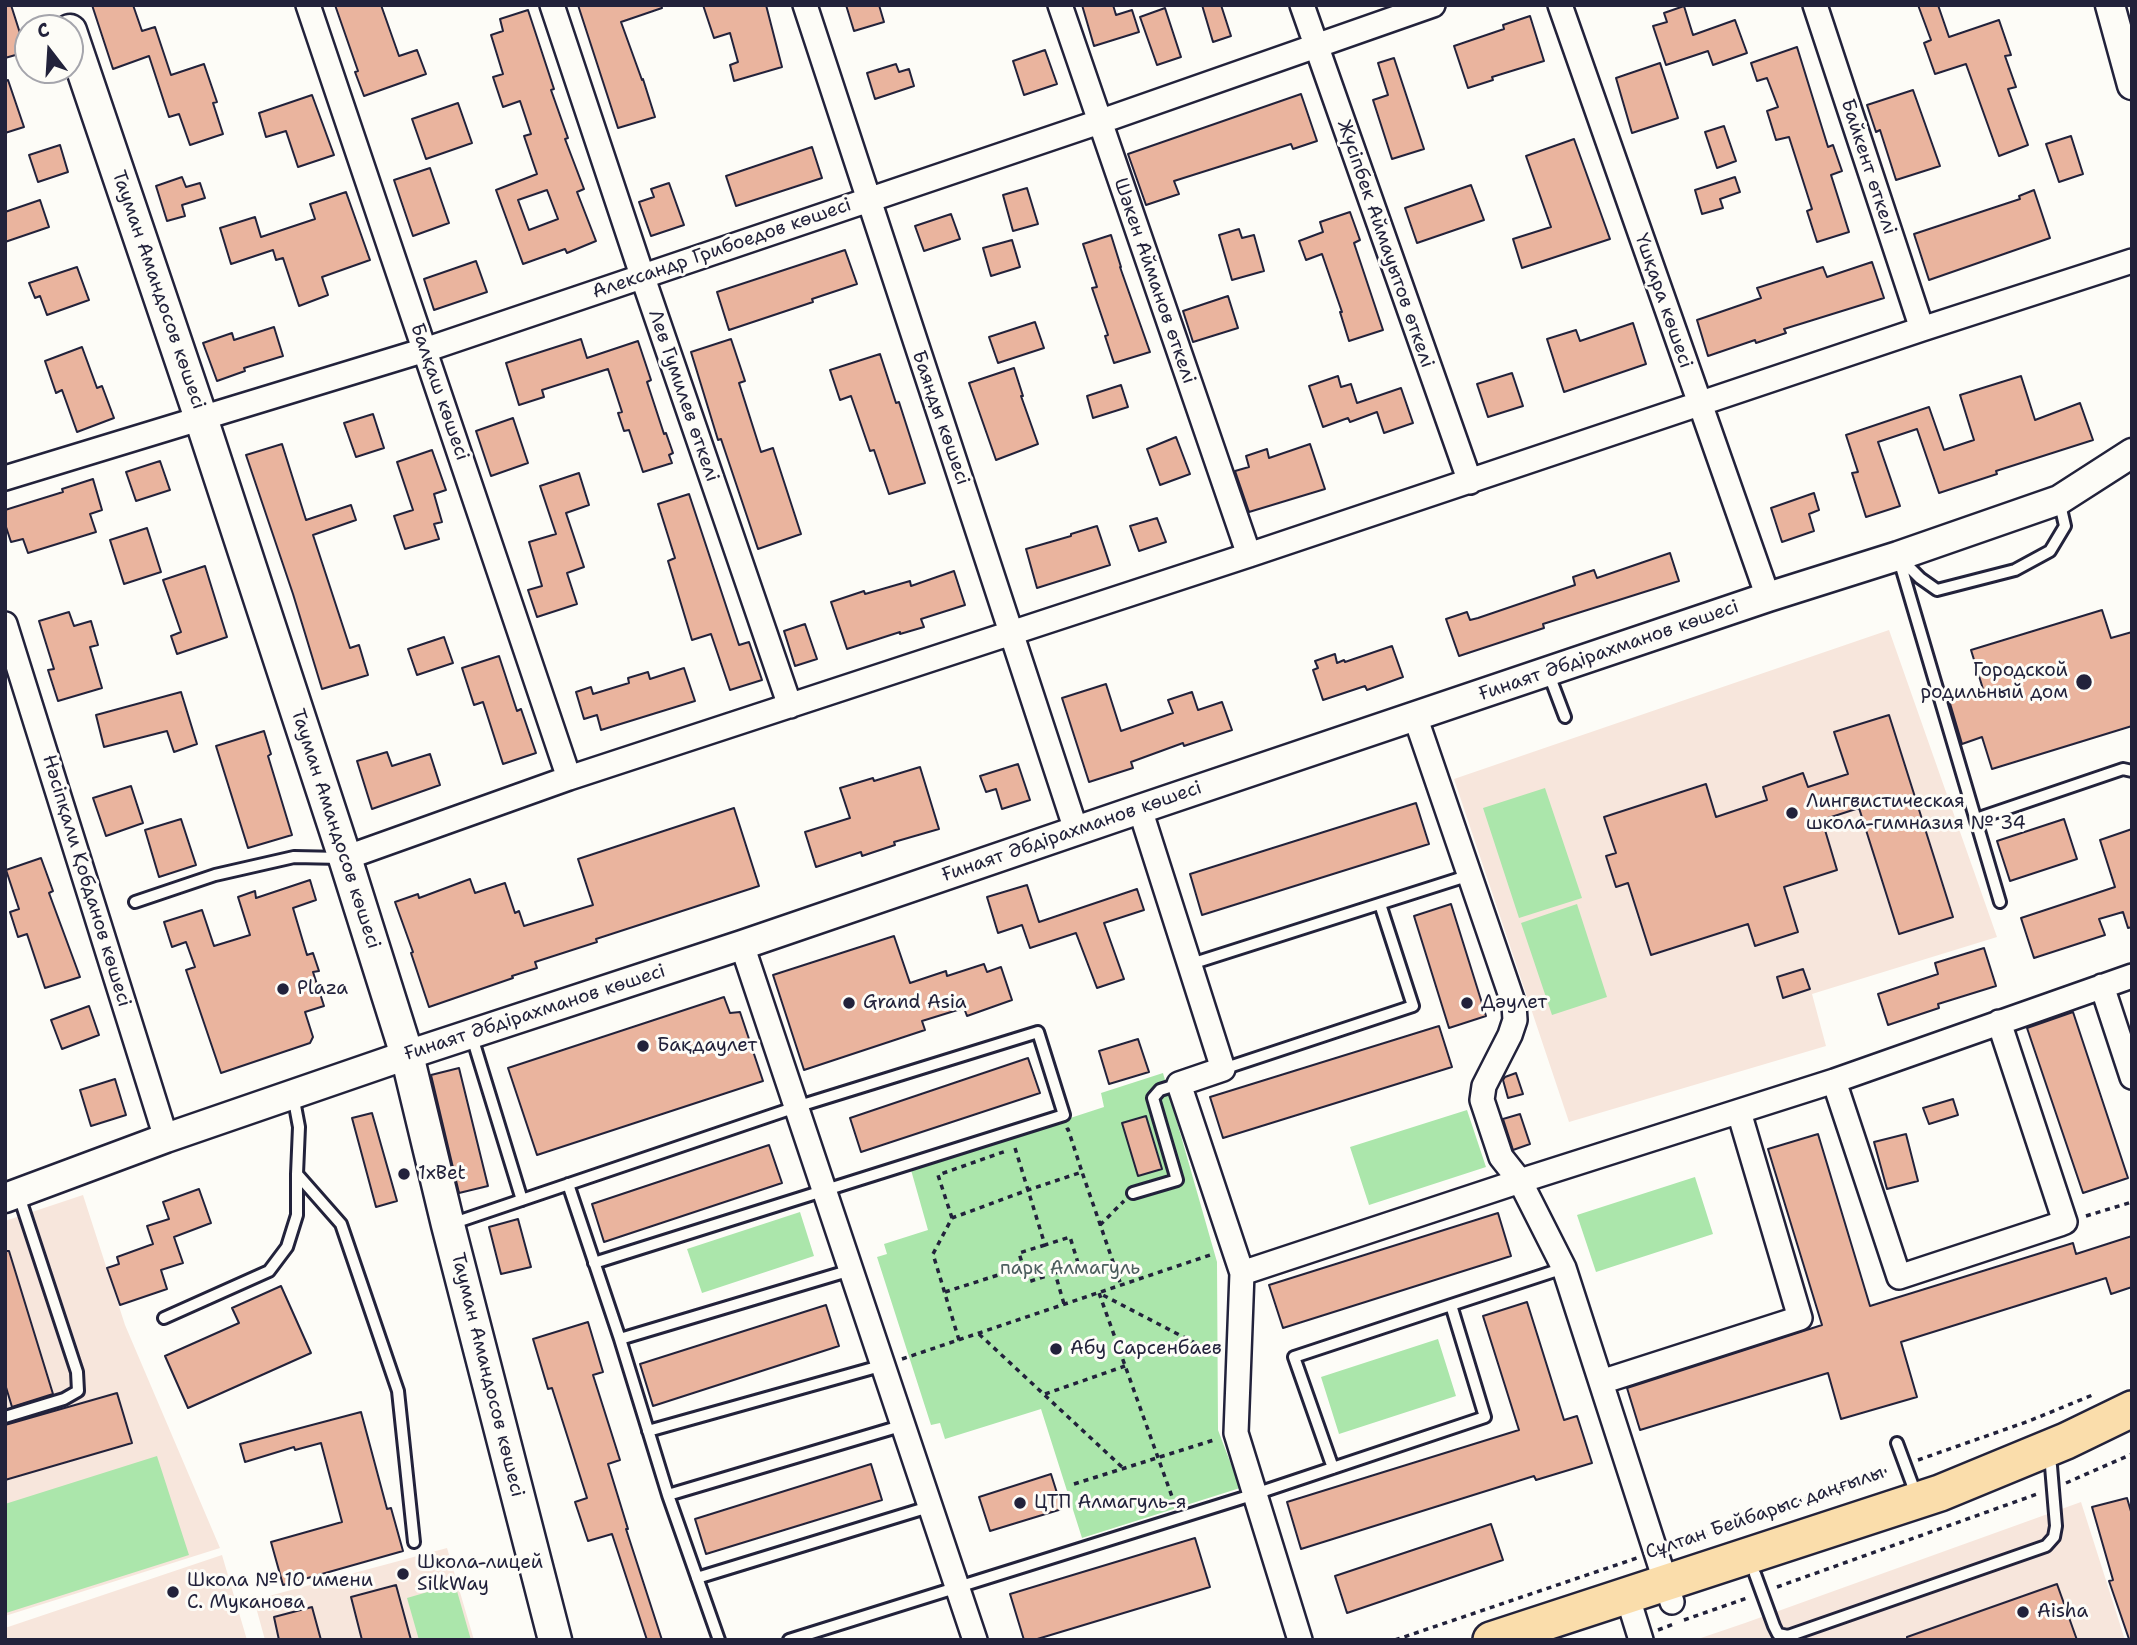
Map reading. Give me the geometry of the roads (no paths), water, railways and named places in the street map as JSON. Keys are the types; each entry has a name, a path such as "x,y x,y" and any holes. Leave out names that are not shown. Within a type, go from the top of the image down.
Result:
{"main road":[{"name":"Тауман Амандосов көшесі","path":"84,73 201,418 407,1055 555,1640"},
{"name":"Сұлтан Бейбарыс даңғылы","path":"1558,1640 1635,1621 1664,1579 1918,1500 2066,1441 2132,1409"},
{"name":"Сұлтан Бейбарыс даңғылы","path":"1664,1579 1759,1583 1947,1511 2053,1477 2132,1431"},
{"name":"Сұлтан Бейбарыс даңғылы","path":"1491,1640 1635,1621"}],"street":[{"name":"Балқаш көшесі","path":"308,5 569,778"},
{"name":"Лев Гумилев өткелі","path":"552,5 790,706"},
{"name":"Баянды көшесі","path":"805,5 1076,830"},
{"name":"Шәкен Айманов өткелі","path":"1060,5 1249,555"},
{"name":"Жүсіпбек Аймауытов өткелі","path":"1302,5 1469,482"},
{"name":"Александр Грибоедов көшесі","path":"5,478 425,350 1099,122 1433,5"},
{"name":"Үшқара көшесі","path":"1560,5 1768,597"},
{"name":"Байкент өткелі","path":"1815,5 1922,329"},
{"path":"2110,5 2132,85"},
{"path":"345,858 569,778 2132,261"},
{"name":"Ғинаят Әбдірахманов көшесі","path":"11,1196 166,1138 407,1055 742,945 2059,500 2132,453"},
{"name":"Нәсіпқали Қобданов көшесі","path":"5,624 166,1138"},
{"path":"1415,716 1514,1005 1510,1035 1484,1086 1482,1100 1501,1157 1520,1181 1564,1268 1664,1579"},
{"path":"1140,809 1223,1069 1179,1084 1242,1273 1236,1433 1300,1640"},
{"path":"742,945 975,1640"},
{"path":"1242,1273 1835,1081 2132,976"},
{"path":"2102,986 2132,1077"},
{"path":"1835,1081 1899,1277 2060,1224 2065,1222 1999,1022"},
{"path":"1601,1382 1800,1318 1739,1112"}],"lane":[{"path":"1898,556 1920,578 1937,590 2015,570 2050,551 2065,526 2059,500"},
{"path":"1898,556 2000,902"},
{"path":"1548,672 1565,718"},
{"path":"1976,819 2123,769 2132,771"},
{"path":"135,902 215,875 294,857 345,858"},
{"path":"1191,964 1470,876"},
{"path":"1223,1069 1413,1006 1380,904"},
{"path":"448,1225 796,1107 1038,1032 1064,1115 594,1264"},
{"path":"471,1034 522,1200"},
{"path":"1133,1193 1177,1180 1153,1098 1160,1090 1179,1084"},
{"path":"164,1318 269,1271 287,1247 297,1215 299,1127 293,1096"},
{"path":"297,1174 341,1224 398,1391 414,1542"},
{"path":"568,1184 668,1494 719,1640"},
{"path":"5,1417 64,1399 78,1391 77,1372 11,1196"},
{"path":"1333,1468 1294,1357 1564,1268"},
{"path":"620,1339 851,1270"},
{"path":"789,1640 1255,1494 1485,1417 1451,1305"},
{"path":"648,1431 884,1365"},
{"path":"668,1494 904,1425"},
{"path":"1897,1444 1918,1500"},
{"path":"1759,1583 1778,1634 1788,1636 2046,1546 2054,1537 2056,1526 2053,1477"},
{"path":"697,1578 932,1506"}],"place":[{"name":"Городской родильный дом","path":"2084,682"},
{"name":"Лингвистическая школа-гимназия № 34","path":"1792,813"},
{"name":"Plaza","path":"283,989"},
{"name":"Grand Asia","path":"849,1003"},
{"name":"Дәулет","path":"1467,1003"},
{"name":"Бақдаулет","path":"643,1046"},
{"name":"1xBet","path":"404,1174"},
{"name":"Абу Сарсенбаев","path":"1056,1349"},
{"name":"ЦТП Алмагуль-я","path":"1020,1503"},
{"name":"Школа-лицей SilkWay","path":"403,1574"},
{"name":"Школа № 10 имени С. Муканова","path":"173,1592"},
{"name":"Aisha","path":"2023,1612"}],"park label":[{"name":"парк Алмагуль","path":"1070,1269"}]}
